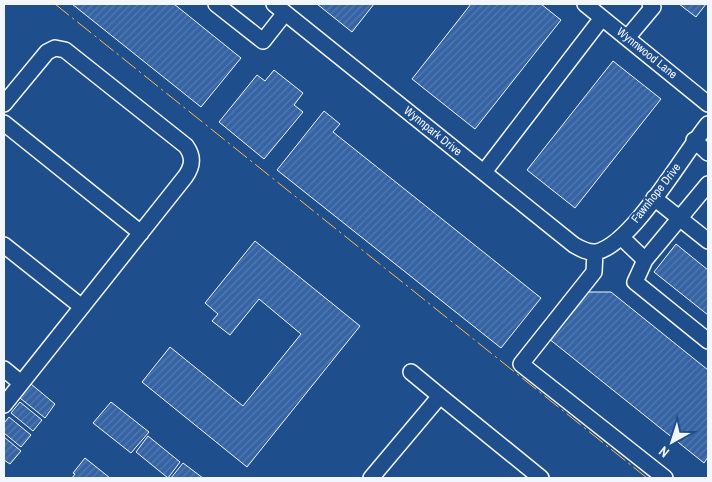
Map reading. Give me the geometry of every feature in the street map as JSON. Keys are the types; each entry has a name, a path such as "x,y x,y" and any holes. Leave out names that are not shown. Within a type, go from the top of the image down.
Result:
{"street":[{"path":"216,4 263,41 280,8"},
{"name":"Wynnwood Lane","path":"585,4 708,104"},
{"path":"627,38 654,7 650,4"},
{"name":"Wynnpark Drive","path":"280,8 574,245 584,251 595,252"},
{"path":"484,172 602,18"},
{"path":"4,104 47,52 55,48 65,50 186,146 191,153 192,162 190,170 4,404"},
{"path":"4,123 141,233"},
{"name":"Fawnhope Drive","path":"595,252 610,246 621,237 674,174 694,140 708,124"},
{"path":"694,140 708,153"},
{"path":"708,184 645,260 635,282 708,341"},
{"path":"654,198 708,241"},
{"path":"621,237 645,260"},
{"path":"4,245 82,307"},
{"path":"595,252 594,272 521,364 665,478"},
{"path":"4,369 21,383"},
{"path":"410,372 541,478"},
{"path":"374,477 440,396"}],"building":[{"path":"72,4 174,4 241,58 201,107"},
{"path":"317,4 374,4 352,32"},
{"path":"471,4 541,4 561,20 475,129 412,79"},
{"path":"679,4 706,4 696,17"},
{"path":"613,61 661,99 575,208 527,170"},
{"path":"274,70 303,93 294,105 303,112 264,159 219,122 257,75 265,81"},
{"path":"324,111 340,124 333,132 541,298 501,348 277,170"},
{"path":"255,241 360,326 247,467 142,382 170,347 243,406 301,334 259,299 230,335 212,321 218,314 205,303"},
{"path":"676,244 708,270 708,315 654,272"},
{"path":"584,292 611,292 708,370 708,457 704,463 548,338"},
{"path":"31,384 55,404 45,418 20,398"},
{"path":"20,402 42,420 33,431 11,413"},
{"path":"111,402 149,432 131,453 93,423"},
{"path":"9,417 31,435 21,447 4,433 4,423"},
{"path":"148,436 180,462 168,478 136,452"},
{"path":"4,437 21,451 10,464 4,460"},
{"path":"85,458 110,478 72,478 75,474 73,473"},
{"path":"183,463 203,478 171,478"}],"power":[{"path":"55,4 647,478"}]}
